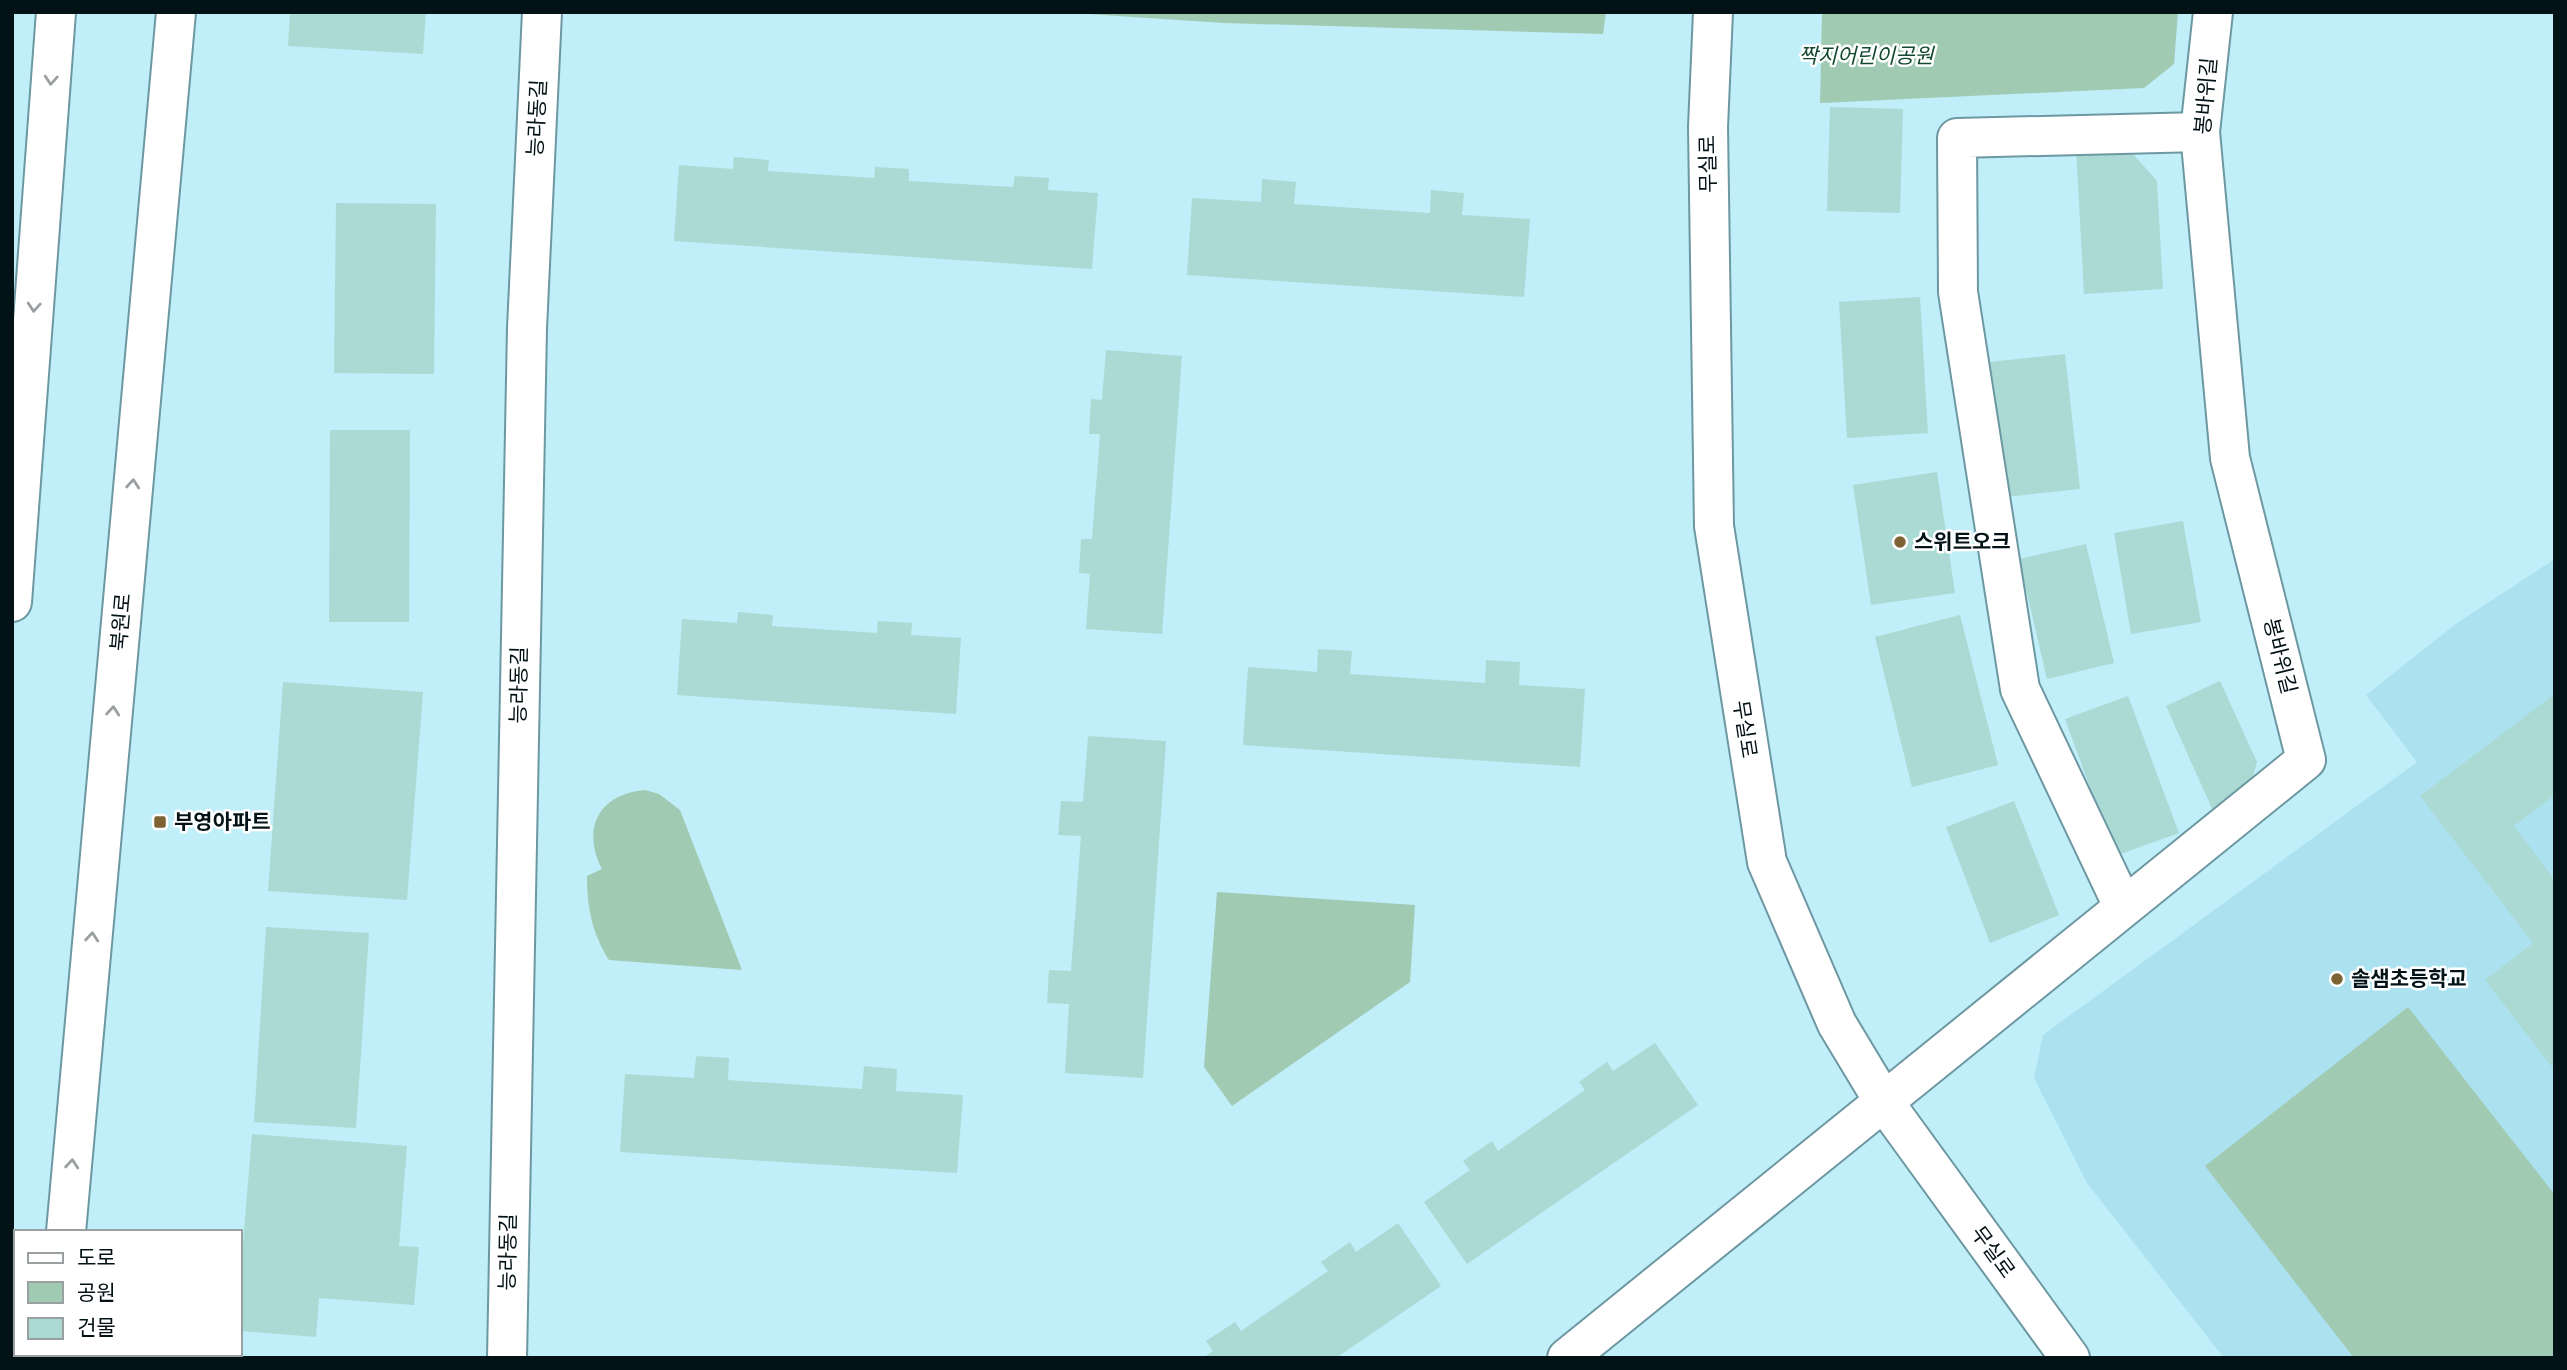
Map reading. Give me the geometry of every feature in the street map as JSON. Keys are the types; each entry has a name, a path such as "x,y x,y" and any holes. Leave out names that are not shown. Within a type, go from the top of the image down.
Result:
{"street":[{"path":"12,602 56,12"},
{"name":"북원로","path":"66,1230 176,12"},
{"name":"능라동길","path":"506,1358 527,328 542,12"},
{"name":"무실로","path":"1713,12 1708,127 1714,526 1767,862 1837,1024 1884,1102 2070,1358"},
{"name":"봉바위길","path":"1567,1358 2306,760 2230,458 2200,132 2213,12"},
{"path":"2123,906 2020,689 1958,292 1957,138 2200,132"}],"shaded area":[{"name":"솔샘초등학교","path":"2555,559 2555,1358 2224,1358 2087,1183 2034,1078 2043,1035 2417,762 2366,695 2457,623"}],"green space":[{"path":"1057,12 1606,12 1603,34 1224,23"},
{"name":"짝지어린이공원","path":"1822,12 2178,12 2174,64 2144,88 1820,103"},
{"path":"645,790 659,794 680,810 742,970 609,960 603,950 592,920 588,898 587,876 602,869 593,840 594,827 598,816 616,798"},
{"path":"1217,892 1415,905 1410,982 1232,1106 1204,1067"},
{"path":"2408,1007 2555,1195 2555,1358 2354,1358 2205,1166"}],"building":[{"path":"290,12 426,12 423,54 288,46"},
{"path":"1830,107 1903,109 1900,213 1827,211"},
{"path":"2125,145 2157,181 2163,289 2084,294 2076,148"},
{"path":"734,157 769,160 768,171 874,178 875,167 909,169 909,181 1013,187 1015,176 1049,178 1048,190 1098,193 1092,269 674,241 679,165 733,169"},
{"path":"1262,179 1296,182 1294,204 1430,213 1431,190 1464,193 1462,215 1530,219 1524,297 1187,275 1192,198 1261,202"},
{"path":"336,203 436,204 434,374 334,373"},
{"path":"1920,297 1928,433 1847,438 1839,302"},
{"path":"1106,350 1182,356 1162,634 1086,629 1090,574 1079,573 1081,539 1092,539 1100,434 1089,434 1091,399 1102,400"},
{"path":"2065,354 2080,489 2005,497 1990,362"},
{"path":"330,430 410,430 409,622 329,622"},
{"path":"1937,472 1955,593 1871,605 1853,485"},
{"path":"2183,521 2201,622 2131,634 2114,533"},
{"path":"2086,544 2114,663 2047,679 2019,559"},
{"path":"738,612 773,615 772,626 877,633 878,621 912,623 911,635 961,638 956,714 677,695 682,619 737,623"},
{"path":"1960,615 1998,765 1912,787 1875,637"},
{"path":"1318,649 1352,651 1350,674 1485,683 1486,660 1520,662 1519,685 1585,689 1580,767 1243,745 1248,667 1317,672"},
{"path":"2220,681 2257,762 2246,798 2214,813 2166,706"},
{"path":"283,682 423,692 407,900 268,891"},
{"path":"2555,694 2555,795 2514,826 2555,880 2555,1071 2485,980 2533,943 2420,796"},
{"path":"2128,696 2179,833 2115,856 2065,719"},
{"path":"1088,736 1166,741 1143,1078 1065,1073 1069,1004 1047,1003 1049,970 1071,971 1081,836 1058,835 1061,801 1083,802"},
{"path":"2014,801 2059,915 1990,943 1946,827"},
{"path":"266,927 369,933 356,1128 254,1122"},
{"path":"1655,1043 1698,1105 1467,1264 1424,1202 1470,1170 1463,1161 1492,1141 1498,1151 1585,1090 1579,1082 1607,1062 1613,1071"},
{"path":"696,1056 729,1058 728,1080 862,1089 864,1066 897,1069 896,1091 963,1095 957,1173 620,1152 625,1074 694,1078"},
{"path":"252,1134 407,1146 399,1246 419,1247 414,1305 319,1298 316,1337 242,1331 242,1256"},
{"path":"1398,1223 1441,1286 1336,1358 1203,1358 1213,1351 1206,1341 1235,1322 1241,1331 1328,1271 1321,1262 1350,1242 1356,1252"}],"place":[{"name":"스위트오크","path":"1900,542"},
{"name":"부영아파트","path":"160,822"},
{"name":"솔샘초등학교","path":"2337,979"}]}
